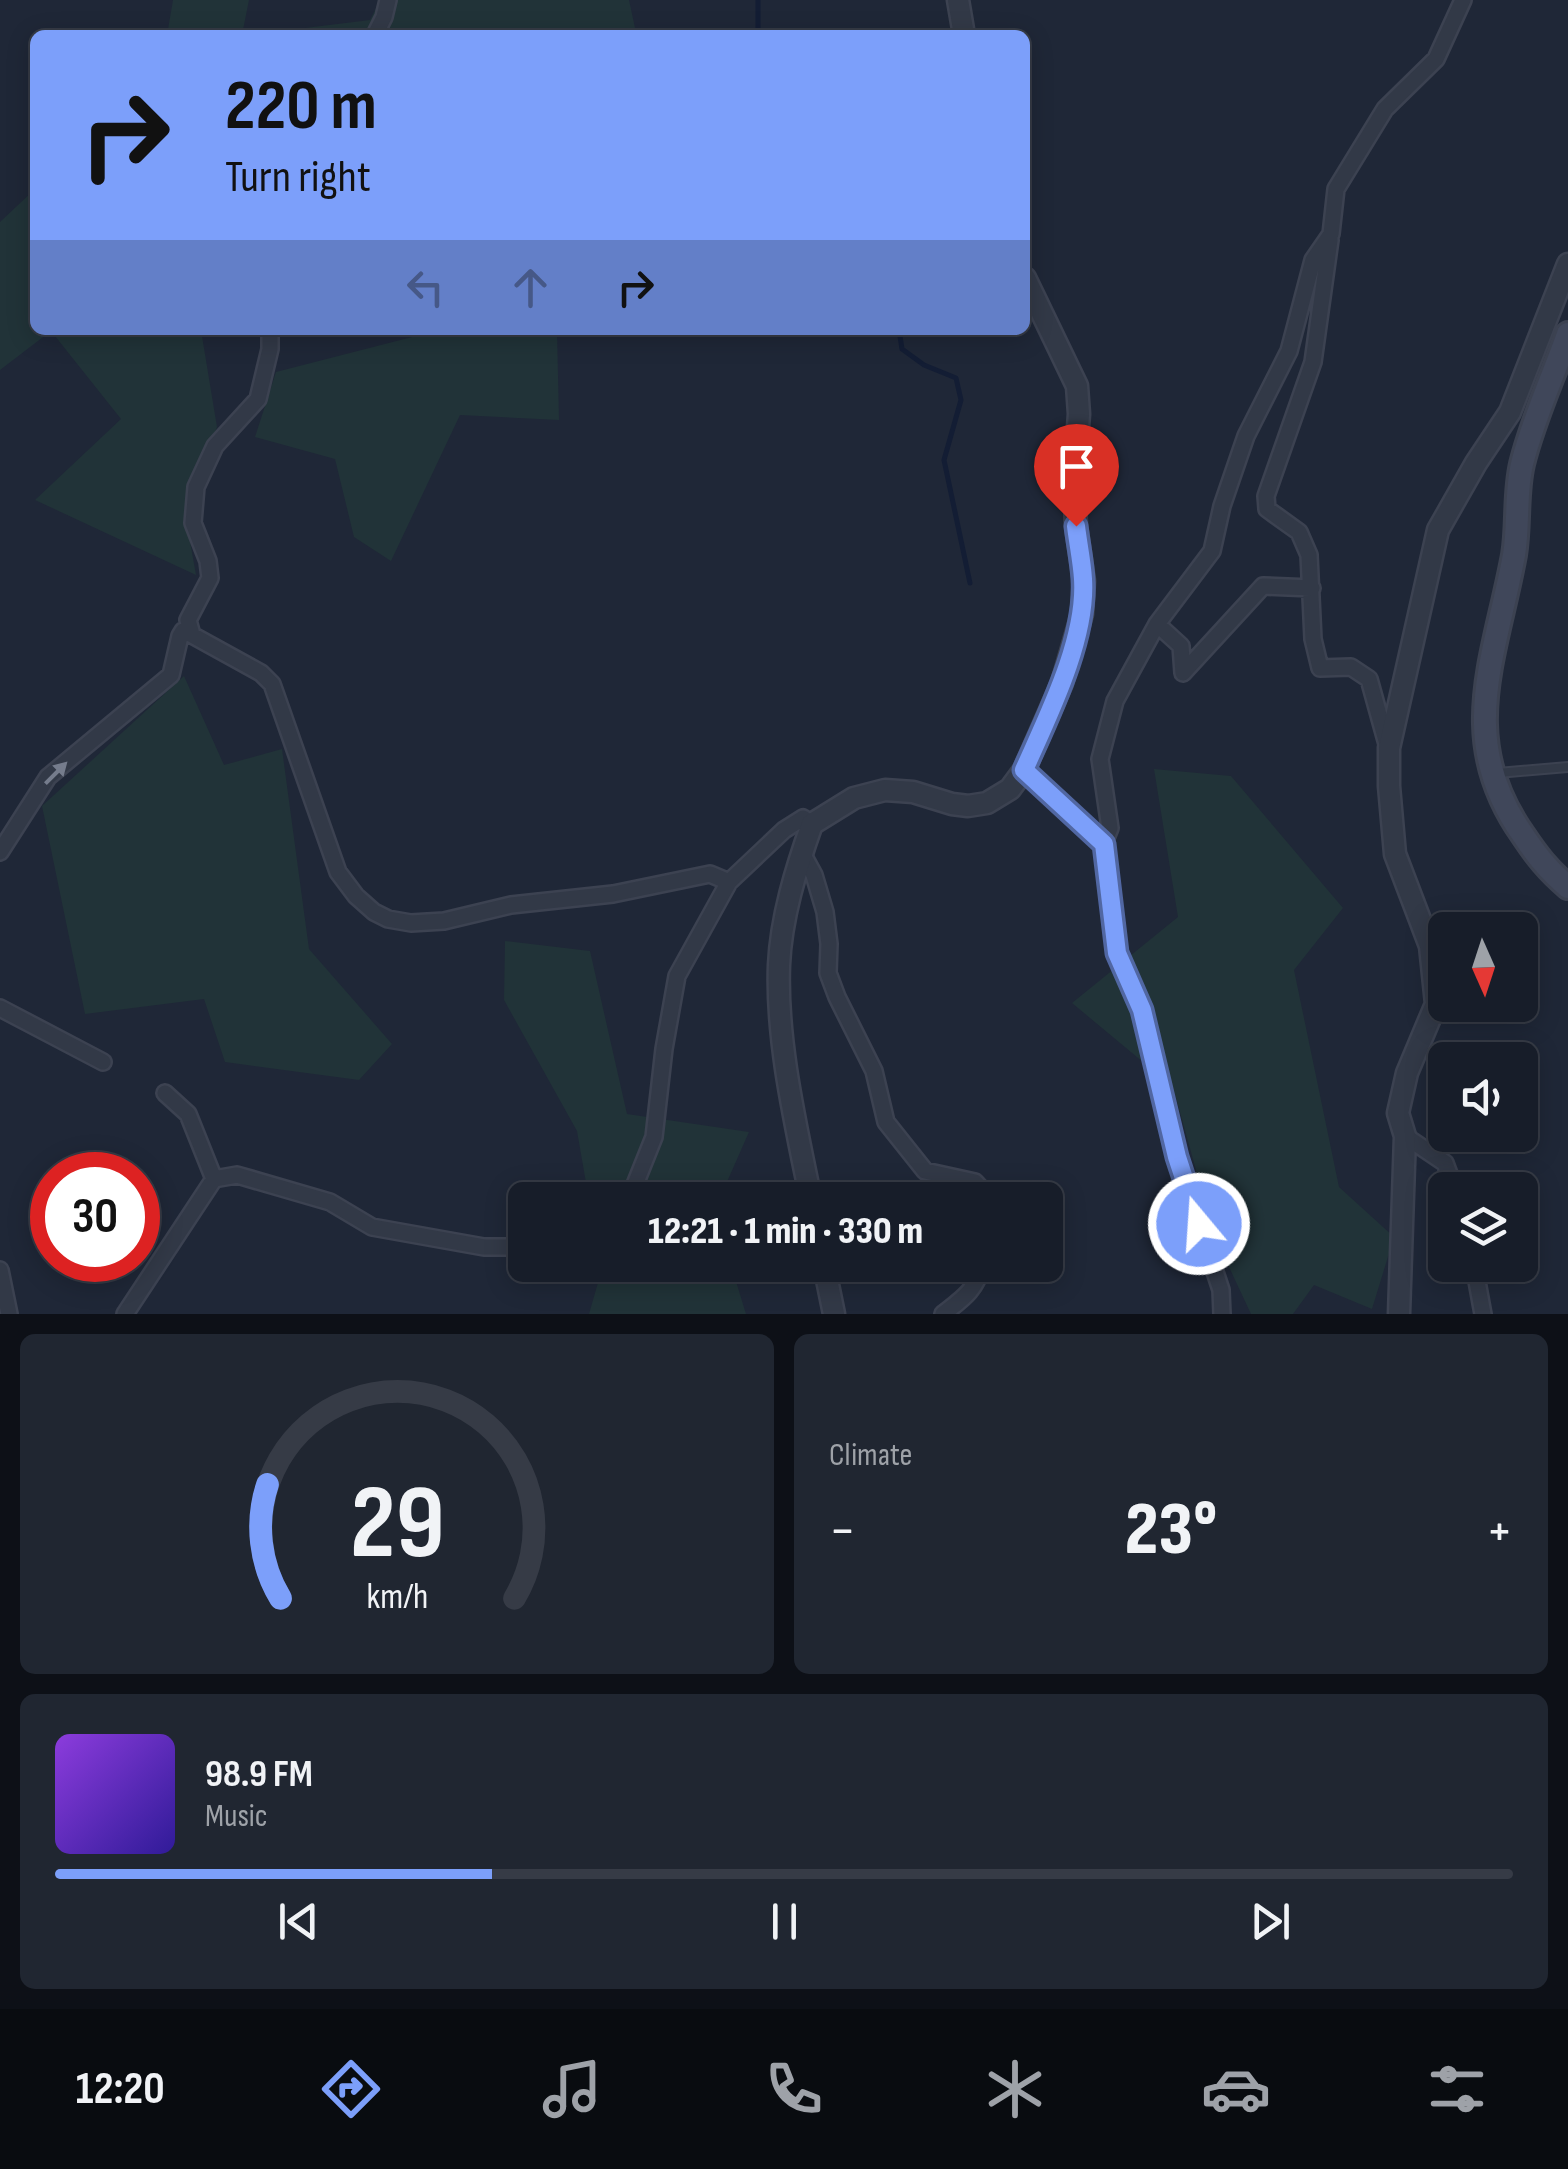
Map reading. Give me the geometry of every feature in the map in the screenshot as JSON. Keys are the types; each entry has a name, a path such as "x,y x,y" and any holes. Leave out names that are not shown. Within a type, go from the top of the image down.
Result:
{"main road":[{"path":"1568,334 1521,467 1515,551 1487,677 1484,738 1491,774 1510,818 1546,868 1568,886"}],"street":[{"path":"378,30 388,0"},
{"path":"958,0 963,30"},
{"path":"1388,748 1368,679 1350,668 1320,668 1313,640 1309,555 1299,532 1267,509 1266,496 1313,362 1336,188 1385,109 1436,59 1463,0"},
{"path":"1222,1314 1221,1290 1177,1157 1142,1010 1117,953 1104,844 1110,828 1100,759 1115,701 1157,624 1212,551 1222,506 1246,436 1289,352 1313,260 1331,234"},
{"path":"1399,1314 1404,1136 1398,1113 1407,1073 1436,1004 1430,946 1396,854 1388,748 1438,530 1510,412 1568,264"},
{"path":"808,1182 782,1044 779,962 791,891 812,824 854,798 885,790 913,792 968,806 987,803 1010,789 1024,770 1062,682 1082,614 1084,581 1074,481 1080,414 1077,386 1030,288"},
{"path":"270,335 258,398 215,446 196,487 193,523 208,560 210,578 188,620 192,634 272,684 338,872 356,896 388,919 444,921 510,905 613,894 710,874 729,882"},
{"path":"1157,624 1181,646 1184,673 1263,586 1312,588"},
{"path":"0,852 48,776 170,675 180,636 190,630"},
{"path":"1024,770 1104,844"},
{"path":"636,1182 654,1137 677,976 729,882 784,830 803,818 812,824"},
{"path":"802,853 814,875 825,912 828,974 874,1070 886,1122 926,1171 975,1182"},
{"path":"0,1008 103,1062"},
{"path":"165,1092 188,1114 214,1179"},
{"path":"1404,1136 1445,1163 1448,1172"},
{"path":"125,1314 214,1179 237,1176 330,1202 372,1227 484,1247 508,1247"},
{"path":"0,1270 9,1314"},
{"path":"827,1282 834,1314"},
{"path":"943,1314 970,1293 976,1282"},
{"path":"1477,1282 1483,1314"}],"lane":[{"path":"1491,774 1568,767"}],"shaded area":[{"path":"173,0 249,0 243,30 168,30"},
{"path":"380,0 629,0 635,28 289,30 370,20"},
{"path":"30,194 30,335 46,335 0,370 0,222"},
{"path":"54,335 202,335 217,427 185,513 196,575 35,500 121,419"},
{"path":"557,335 559,420 460,415 391,561 354,537 335,459 255,437 276,372 416,336"},
{"path":"184,676 224,765 282,749 309,949 392,1044 359,1080 225,1062 204,999 85,1014 42,806"},
{"path":"1154,769 1231,776 1343,908 1294,970 1339,1187 1394,1237 1372,1309 1314,1285 1293,1314 1251,1314 1214,1235 1173,1087 1072,1003 1178,917"},
{"path":"505,941 590,951 627,1114 749,1132 727,1182 586,1182 577,1131 504,1000"},
{"path":"598,1282 736,1282 746,1314 589,1314"}],"waterway":[{"path":"758,0 758,30"},
{"path":"900,335 902,349 924,365 956,378 961,400 944,460 970,583"}],"route":[{"path":"1076,526 1084,581 1082,614 1062,682 1024,770 1104,844 1117,953 1142,1010 1177,1157 1199,1224"}]}
